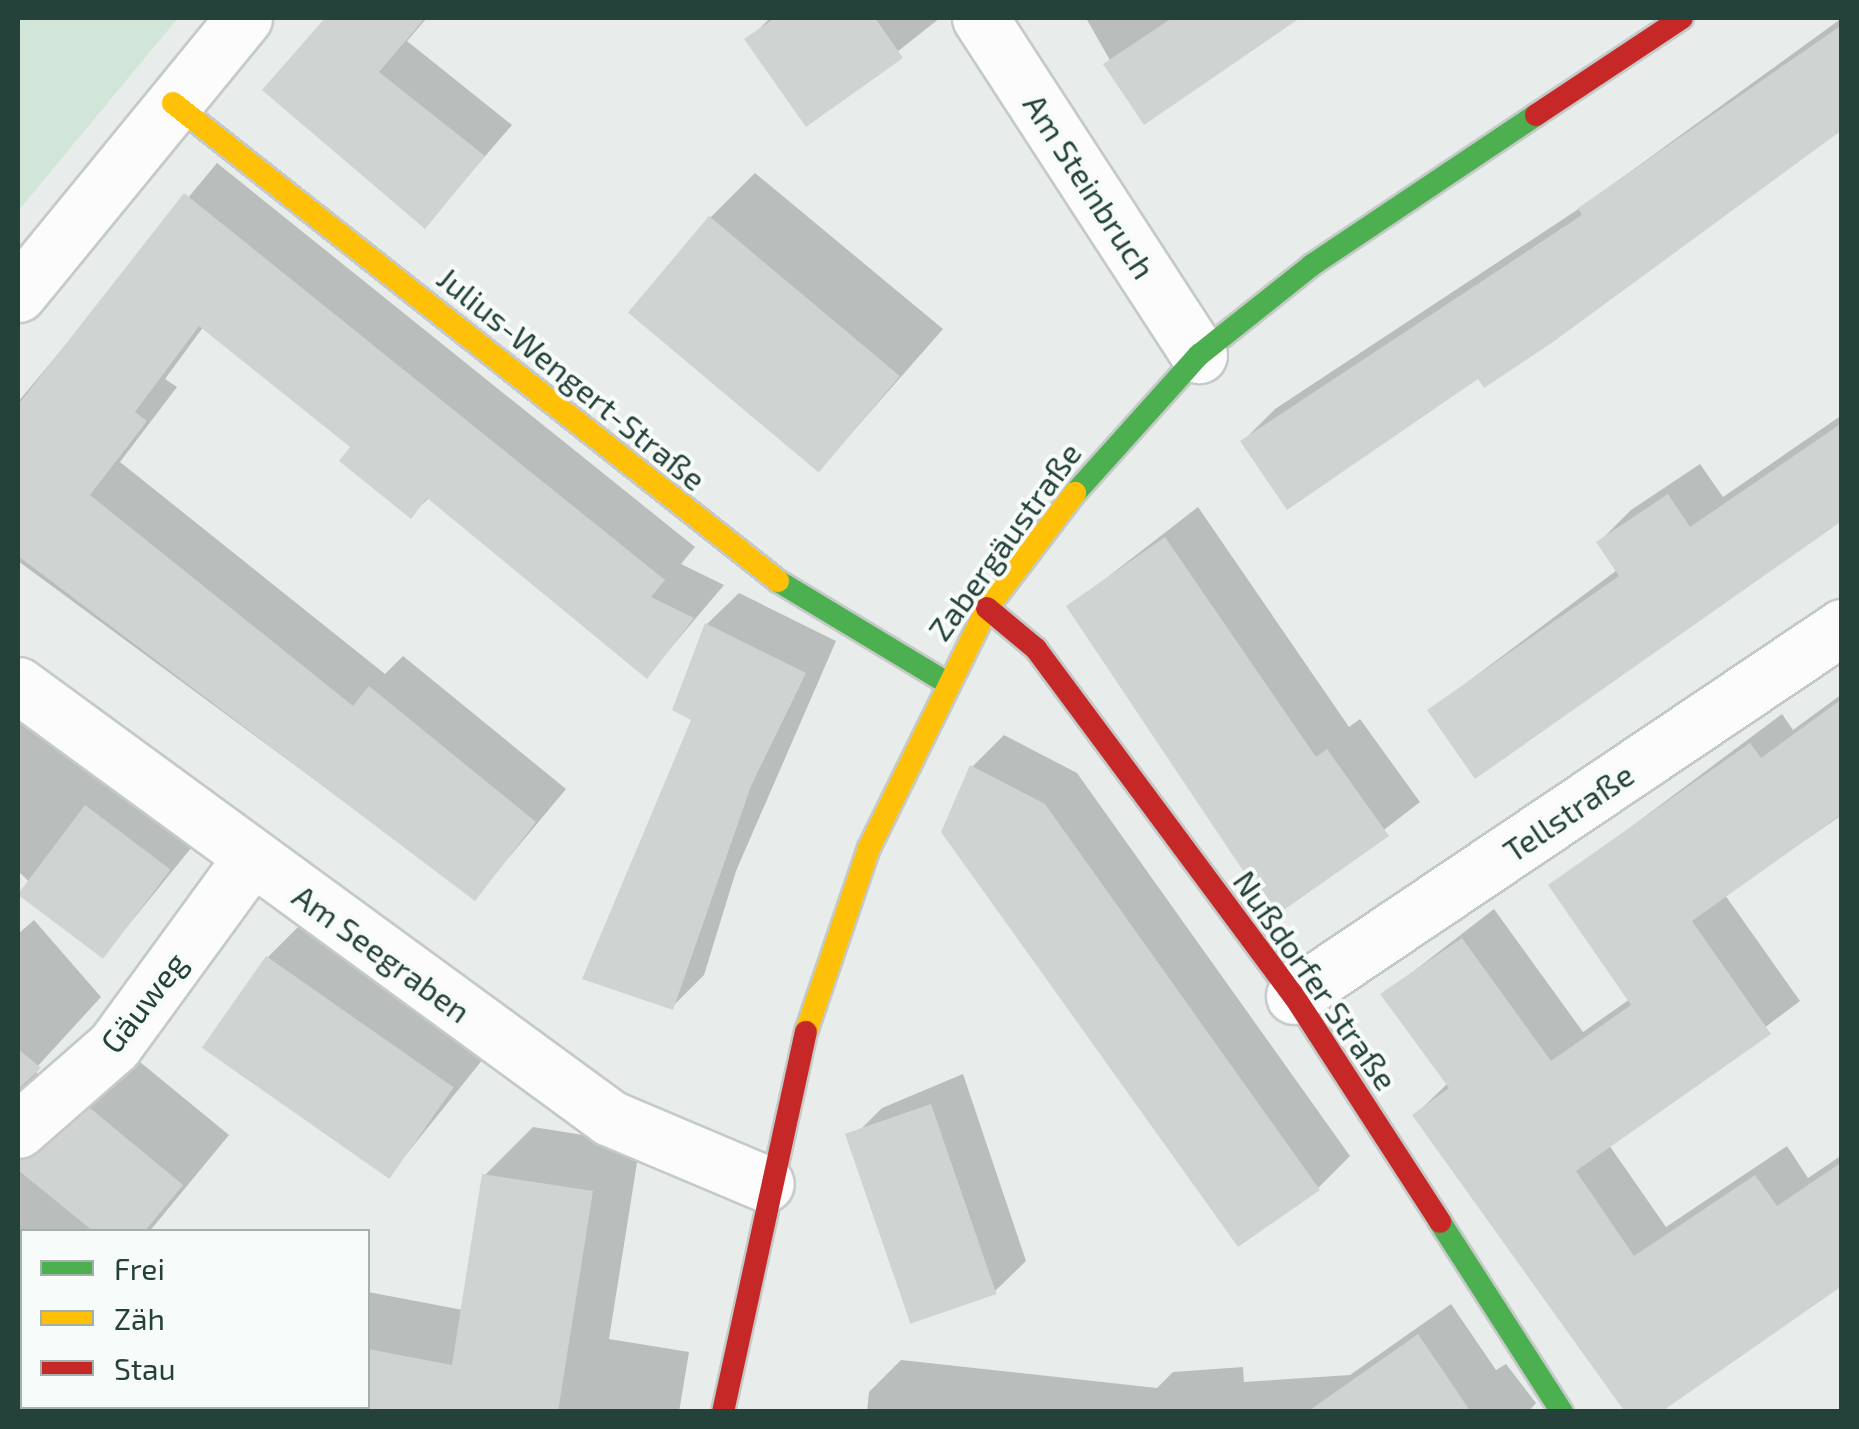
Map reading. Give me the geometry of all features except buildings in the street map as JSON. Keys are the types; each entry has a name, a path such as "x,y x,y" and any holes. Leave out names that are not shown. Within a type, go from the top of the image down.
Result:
{"street":[{"path":"18,294 244,18"},
{"name":"Am Steinbruch","path":"980,18 1199,355"},
{"name":"Zabergäustraße","path":"724,1412 766,1184 808,1018 868,848 944,681 987,608 1099,462 1199,355 1312,265 1682,18"},
{"name":"Julius-Wengert-Straße","path":"173,103 510,364 734,554 944,681"},
{"name":"Nußdorfer Straße","path":"987,608 1036,649 1294,996 1562,1412"},
{"name":"Tellstraße","path":"1294,996 1842,628"},
{"name":"Am Seegraben","path":"18,686 610,1118 766,1184"},
{"name":"Gäuweg","path":"18,1130 114,1046 251,858"}],"green space":[{"path":"18,18 178,18 18,211"}],"traffic: fast":[{"path":"1075,493 1199,355 1312,265 1536,115"},
{"path":"778,581 944,681"},
{"path":"1440,1222 1562,1412"}],"traffic: slow":[{"path":"173,103 778,581"},
{"path":"806,1032 869,848 987,608 1075,493"}],"traffic: jam":[{"path":"1536,115 1682,18"},
{"path":"987,608 1036,649 1294,996 1440,1222"},
{"path":"723,1412 806,1032"}]}
